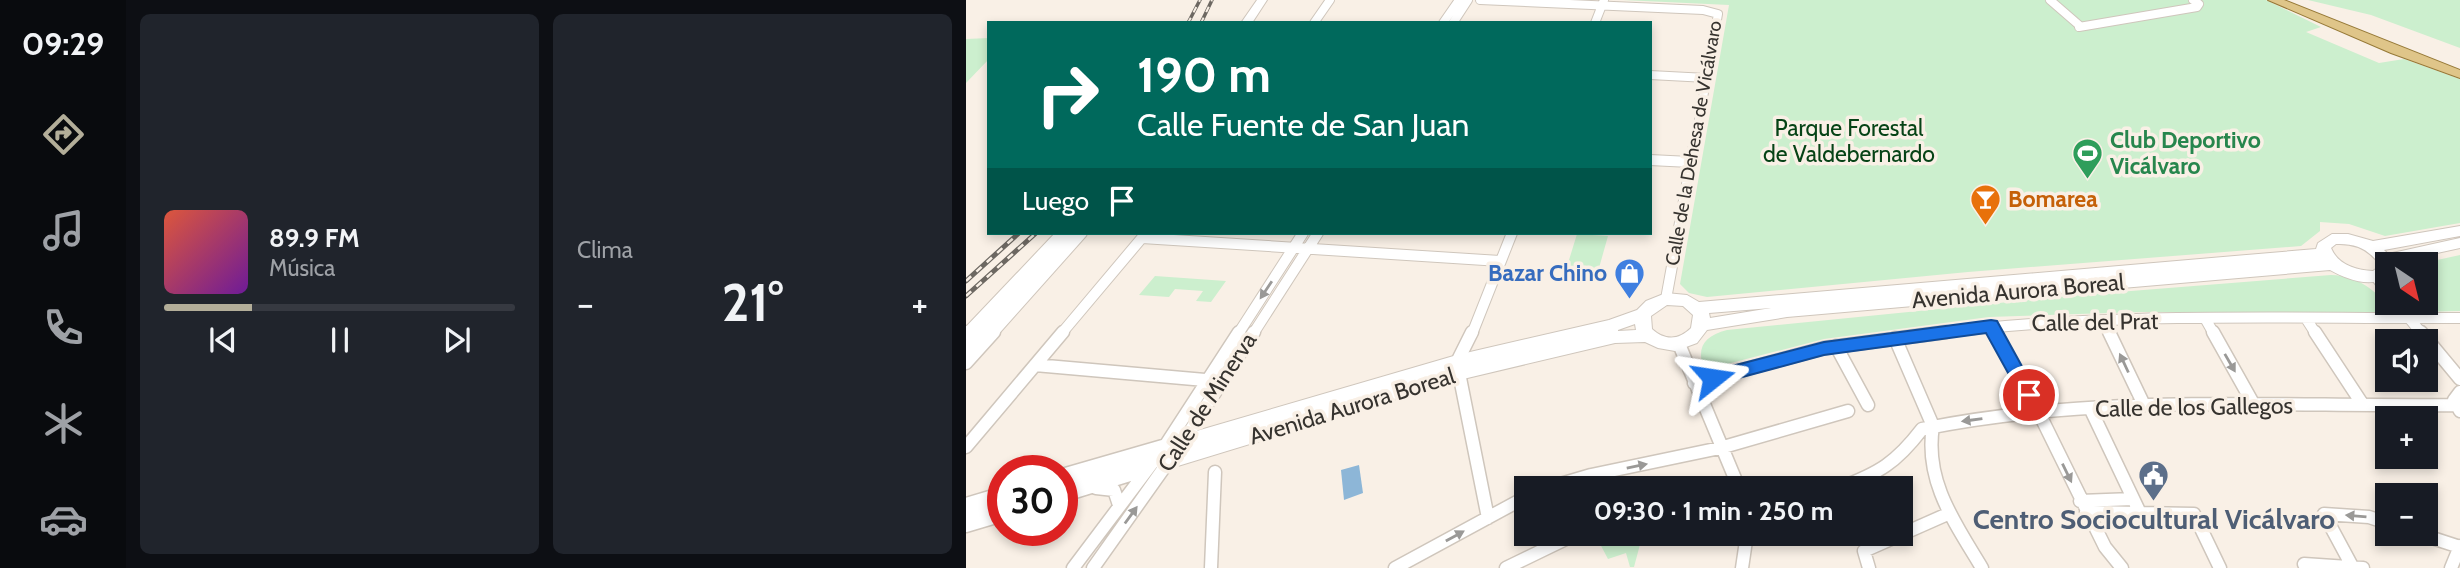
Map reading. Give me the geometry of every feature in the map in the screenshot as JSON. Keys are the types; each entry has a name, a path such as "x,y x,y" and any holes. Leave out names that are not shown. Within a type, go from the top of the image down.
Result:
{"main road":[{"path":"1237,21 1251,0"},
{"path":"1247,21 1262,0"},
{"path":"2274,0 2371,41 2460,74"},
{"path":"2285,0 2460,68"},
{"path":"2375,270 2355,274 2330,259 2323,247 2332,239 2350,239 2371,247 2460,231"},
{"path":"966,346 1067,235"},
{"path":"966,351 1072,235"},
{"path":"2433,252 2460,243"},
{"path":"2371,247 2375,253"},
{"name":"Avenida Aurora Boreal","path":"1697,308 2330,259"},
{"name":"Avenida Aurora Boreal","path":"1702,325 1787,311 2330,259"},
{"path":"1666,299 1680,299 1697,308 1702,325 1692,339 1679,344 1658,342 1647,336 1642,325 1643,314 1652,305 1666,299"},
{"name":"Avenida Aurora Boreal","path":"1458,368 1487,354 1612,326 1643,314"},
{"name":"Avenida Aurora Boreal","path":"1163,456 1458,368 1615,337 1647,336"},
{"path":"1078,486 1163,456"},
{"path":"966,515 987,509"}],"street":[{"path":"1315,21 1330,0"},
{"path":"1444,21 1458,0"},
{"path":"1454,21 1468,0"},
{"name":"Calle de la Dehesa de Vicálvaro","path":"1480,0 1602,3 1717,12 1718,19 1666,299"},
{"path":"2050,0 2080,27 2198,4"},
{"path":"1596,21 1602,3"},
{"path":"1652,75 1707,78"},
{"path":"1652,160 1690,162"},
{"path":"966,334 1060,235"},
{"path":"966,363 1080,235"},
{"path":"966,447 1144,235 1500,261"},
{"name":"Calle de Minerva","path":"1073,568 1119,505 1163,456 1205,380 1302,235"},
{"name":"Calle de Minerva","path":"1093,568 1163,456 1317,235"},
{"path":"1488,518 1458,368 1511,235"},
{"path":"2406,315 2460,379"},
{"name":"Calle del Prat","path":"1694,383 1836,346 1991,326 2104,321 2460,318"},
{"path":"2206,320 2254,405"},
{"path":"2306,320 2363,405"},
{"path":"2104,321 2144,405"},
{"path":"1991,326 2038,411 2105,547 2122,568"},
{"path":"1895,338 1933,426 1927,446 1931,475 1982,568"},
{"path":"1469,340 1477,351 1487,354"},
{"path":"1679,344 1731,476"},
{"path":"1836,346 1868,405"},
{"path":"1035,365 1205,380"},
{"path":"2458,408 2455,396 2460,392"},
{"name":"Calle de los Gallegos","path":"1933,426 2038,411 2144,405 2458,408"},
{"path":"2090,408 2140,513"},
{"path":"1588,476 1720,448 1848,411"},
{"path":"1872,476 1880,473 1903,454 1922,429 1933,426"},
{"name":"Avenida Aurora Boreal","path":"1078,472 1163,456"},
{"path":"1211,568 1215,472"},
{"path":"1078,489 1103,487 1114,490 1119,505"},
{"path":"966,504 987,498"},
{"path":"2083,506 2133,499"},
{"path":"1395,568 1514,504"},
{"path":"2083,506 2140,513 2194,514 2220,568"},
{"path":"1869,568 1864,551 1950,513"},
{"path":"2358,567 2324,514 2375,519"},
{"path":"966,526 987,520"},
{"path":"2438,539 2460,546 2451,568"},
{"path":"1506,568 1551,546"},
{"path":"1742,568 1745,546"},
{"path":"2306,568 2304,564 2358,567"}],"green space":[{"name":"Parque Forestal de Valdebernardo","path":"1623,0 2266,0 2321,27 2306,32 2379,63 2404,59 2460,79 2460,223 2385,236 2349,224 2320,222 2320,231 2301,246 1968,272 1707,297 1689,293 1680,284 1729,5"},
{"path":"2308,0 2460,0 2460,48 2371,15"},
{"path":"987,38 987,61 966,83 966,39"},
{"path":"1577,235 1608,236 1597,275 1565,273"},
{"path":"2460,255 2460,311 2438,312 2438,260"},
{"path":"2331,275 2350,278 2366,286 2375,294 2375,312 2141,312 1989,317 1824,339 1704,370 1702,362 1704,344 1708,339 1727,330 2068,296"},
{"path":"1155,276 1226,281 1211,302 1196,301 1203,291 1175,289 1169,297 1139,295"},
{"path":"1601,546 1640,546 1634,567 1630,567 1626,553 1608,559"}],"water":[{"path":"1359,465 1363,493 1344,500 1341,470"}],"railway":[{"path":"1189,21 1200,0"},
{"path":"1202,21 1212,0"},
{"path":"966,281 1017,235"},
{"path":"966,296 1034,235"}],"place":[{"name":"Club Deportivo Vicálvaro","path":"2087,180"},
{"name":"Bomarea","path":"1985,226"},
{"name":"Bazar Chino","path":"1630,300"},
{"name":"Centro Sociocultural Vicálvaro","path":"2154,502"}],"route":[{"path":"1713,378 1824,348 1991,326 2029,395"}]}
